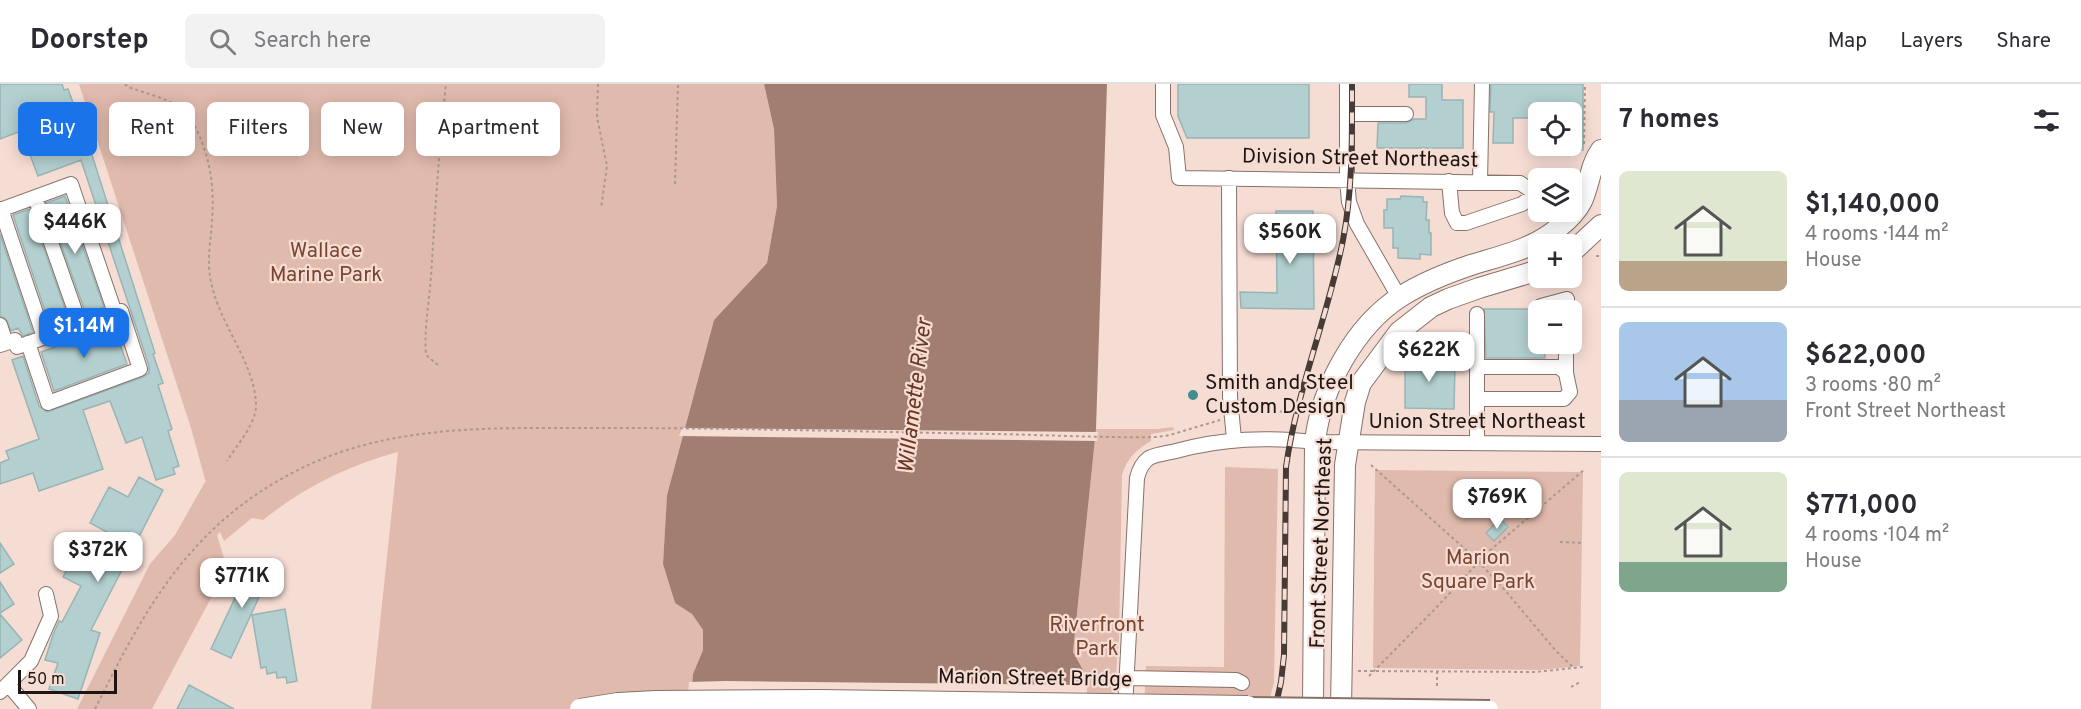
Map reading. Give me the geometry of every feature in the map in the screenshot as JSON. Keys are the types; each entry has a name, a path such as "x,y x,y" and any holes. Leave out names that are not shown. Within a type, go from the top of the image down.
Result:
{"highway":[{"name":"Front Street Northeast","path":"1313,709 1315,442 1325,394 1342,361 1362,333 1379,313 1399,297 1439,277 1533,244 1557,230 1581,202 1594,160 1593,151"},
{"path":"1582,243 1601,225"},
{"name":"Front Street Northeast","path":"1341,709 1345,465 1355,402 1361,383 1393,340 1413,320 1448,299 1528,274"},
{"path":"1393,340 1393,322 1399,297"},
{"name":"Marion Street Bridge","path":"579,709 618,703 668,700 819,700 1255,707"}],"main road":[{"name":"Marion Street Bridge","path":"1255,707 1490,709"}],"street":[{"name":"Division Street Northeast","path":"1163,84 1163,115 1176,147 1179,178 1449,181 1520,183 1536,194 1522,204 1466,223 1457,223 1452,213 1449,181"},
{"path":"1347,84 1349,202 1358,224 1399,297"},
{"path":"1480,182 1482,84"},
{"path":"1347,114 1406,114"},
{"path":"1228,178 1230,397 1234,439"},
{"path":"44,338 1,209 71,184 115,313"},
{"path":"35,198 80,325"},
{"path":"0,325 3,344 15,340 17,347 28,343 44,338 121,311 140,369 48,403 28,343"},
{"path":"1477,314 1477,443"},
{"path":"1439,347 1477,349"},
{"path":"1477,399 1564,399 1570,392 1566,373 1566,354"},
{"path":"1477,367 1558,367 1566,373"},
{"name":"Union Street Northeast","path":"1126,678 1137,478 1142,465 1152,457 1200,444 1234,439 1290,439 1315,442 1601,444"},
{"path":"29,709 4,688 31,661 51,616 46,594"},
{"path":"1125,709 1126,678 1236,680 1242,683"}],"path":[{"path":"125,84 175,105 187,113 200,136 208,158 213,220 210,276 215,300 252,382 256,407 250,424 227,461"},
{"path":"438,365 426,355 424,335 431,280 437,176 446,84"},
{"path":"598,84 597,117 607,166 601,208"},
{"path":"675,184 678,84"},
{"path":"1585,84 1593,151"},
{"path":"1596,256 1601,256"},
{"path":"1238,413 1296,411"},
{"path":"95,709 125,649 157,596 196,544 242,504 294,472 356,447 383,439 460,430 675,428 1122,437 1170,435 1222,419"},
{"path":"1371,465 1479,562 1556,651 1574,668"},
{"path":"1369,676 1511,530 1585,469"},
{"path":"1560,542 1584,543"},
{"path":"1342,671 1543,672 1583,667"},
{"path":"1437,671 1437,689"},
{"path":"1571,687 1580,682"}],"green space":[{"name":"Wallace Marine Park","path":"79,84 764,84 774,129 777,206 767,263 714,320 667,495 663,564 675,603 692,614 703,630 703,650 693,674 690,709 371,709 398,452 379,457 327,479 278,508 263,520 252,518 224,541 220,532 217,535 227,568 152,709 77,709 150,564 175,535 206,483 191,428 97,139 97,102 85,102"},
{"name":"Riverfront Park","path":"1173,427 1174,430 1151,434 1151,441 1133,455 1122,475 1119,638 1113,709 1084,709 1073,652 1096,429"},
{"name":"Riverfront Park","path":"1225,467 1278,469 1274,682 1267,709 1144,709 1146,666 1224,667"},
{"name":"Marion Square Park","path":"1375,470 1583,472 1580,666 1539,670 1373,668"}],"water":[{"name":"Willamette River","path":"764,84 1107,84 1096,429 1073,652 1084,672 1084,709 690,709 693,674 703,650 703,630 692,614 675,603 663,564 667,495 714,320 767,263 777,206 774,129"}],"pier":[{"path":"682,428 1098,432 1097,441 679,436"},
{"path":"689,682 1087,685 1087,709 687,709"}],"building":[{"path":"0,84 62,84 64,90 68,89 73,102 18,102 18,132 0,139"},
{"path":"1178,84 1309,84 1309,138 1187,138 1178,116"},
{"path":"1409,84 1442,84 1442,100 1463,100 1463,148 1377,148 1378,123 1406,123 1414,119 1426,119 1426,97 1409,97"},
{"path":"1491,84 1583,84 1583,150 1582,102 1528,102 1528,118 1513,118 1513,143 1493,143 1494,112 1490,112"},
{"path":"30,156 92,156 163,383 158,385 172,429 168,431 179,466 173,468 175,474 156,480 142,437 126,443 110,401 83,410 103,469 39,491 33,473 0,484 0,463 9,459 6,451 39,439 12,360 23,356 39,406 47,412 149,373 149,366 81,160 38,176"},
{"path":"65,196 104,307 86,314 46,203"},
{"path":"1401,196 1423,197 1423,202 1427,202 1426,220 1429,220 1429,233 1431,233 1431,255 1420,254 1420,259 1398,258 1398,248 1393,248 1393,228 1384,228 1384,210 1387,210 1387,199 1400,199"},
{"path":"30,209 69,320 50,326 13,215"},
{"path":"1276,211 1313,211 1314,309 1241,308 1240,292 1277,293"},
{"path":"0,234 33,332 23,336 18,328 11,331 6,319 0,316"},
{"path":"1484,309 1528,309 1528,354 1545,354 1545,358 1486,358"},
{"path":"114,327 127,364 54,391 41,352"},
{"path":"1405,356 1443,357 1443,365 1455,365 1454,409 1405,408"},
{"path":"139,477 163,490 91,630 100,633 78,699 49,689 58,663 45,660 59,621 62,622 81,586 63,577 78,548 96,557 109,533 90,523 109,487 128,497"},
{"path":"1500,519 1508,527 1494,541 1486,533"},
{"path":"0,543 14,564 0,573"},
{"path":"253,560 272,569 231,658 211,649"},
{"path":"0,582 14,604 0,613"},
{"path":"285,609 297,681 287,683 286,677 277,678 276,672 267,674 266,667 261,668 252,615"},
{"path":"0,614 22,640 0,658"},
{"path":"189,685 234,709 177,709"}],"railway":[{"path":"1275,709 1284,655 1286,467 1297,409 1343,240 1350,182 1352,84"}],"place":[{"name":"Smith and Steel Custom Design","path":"1193,395"}]}
